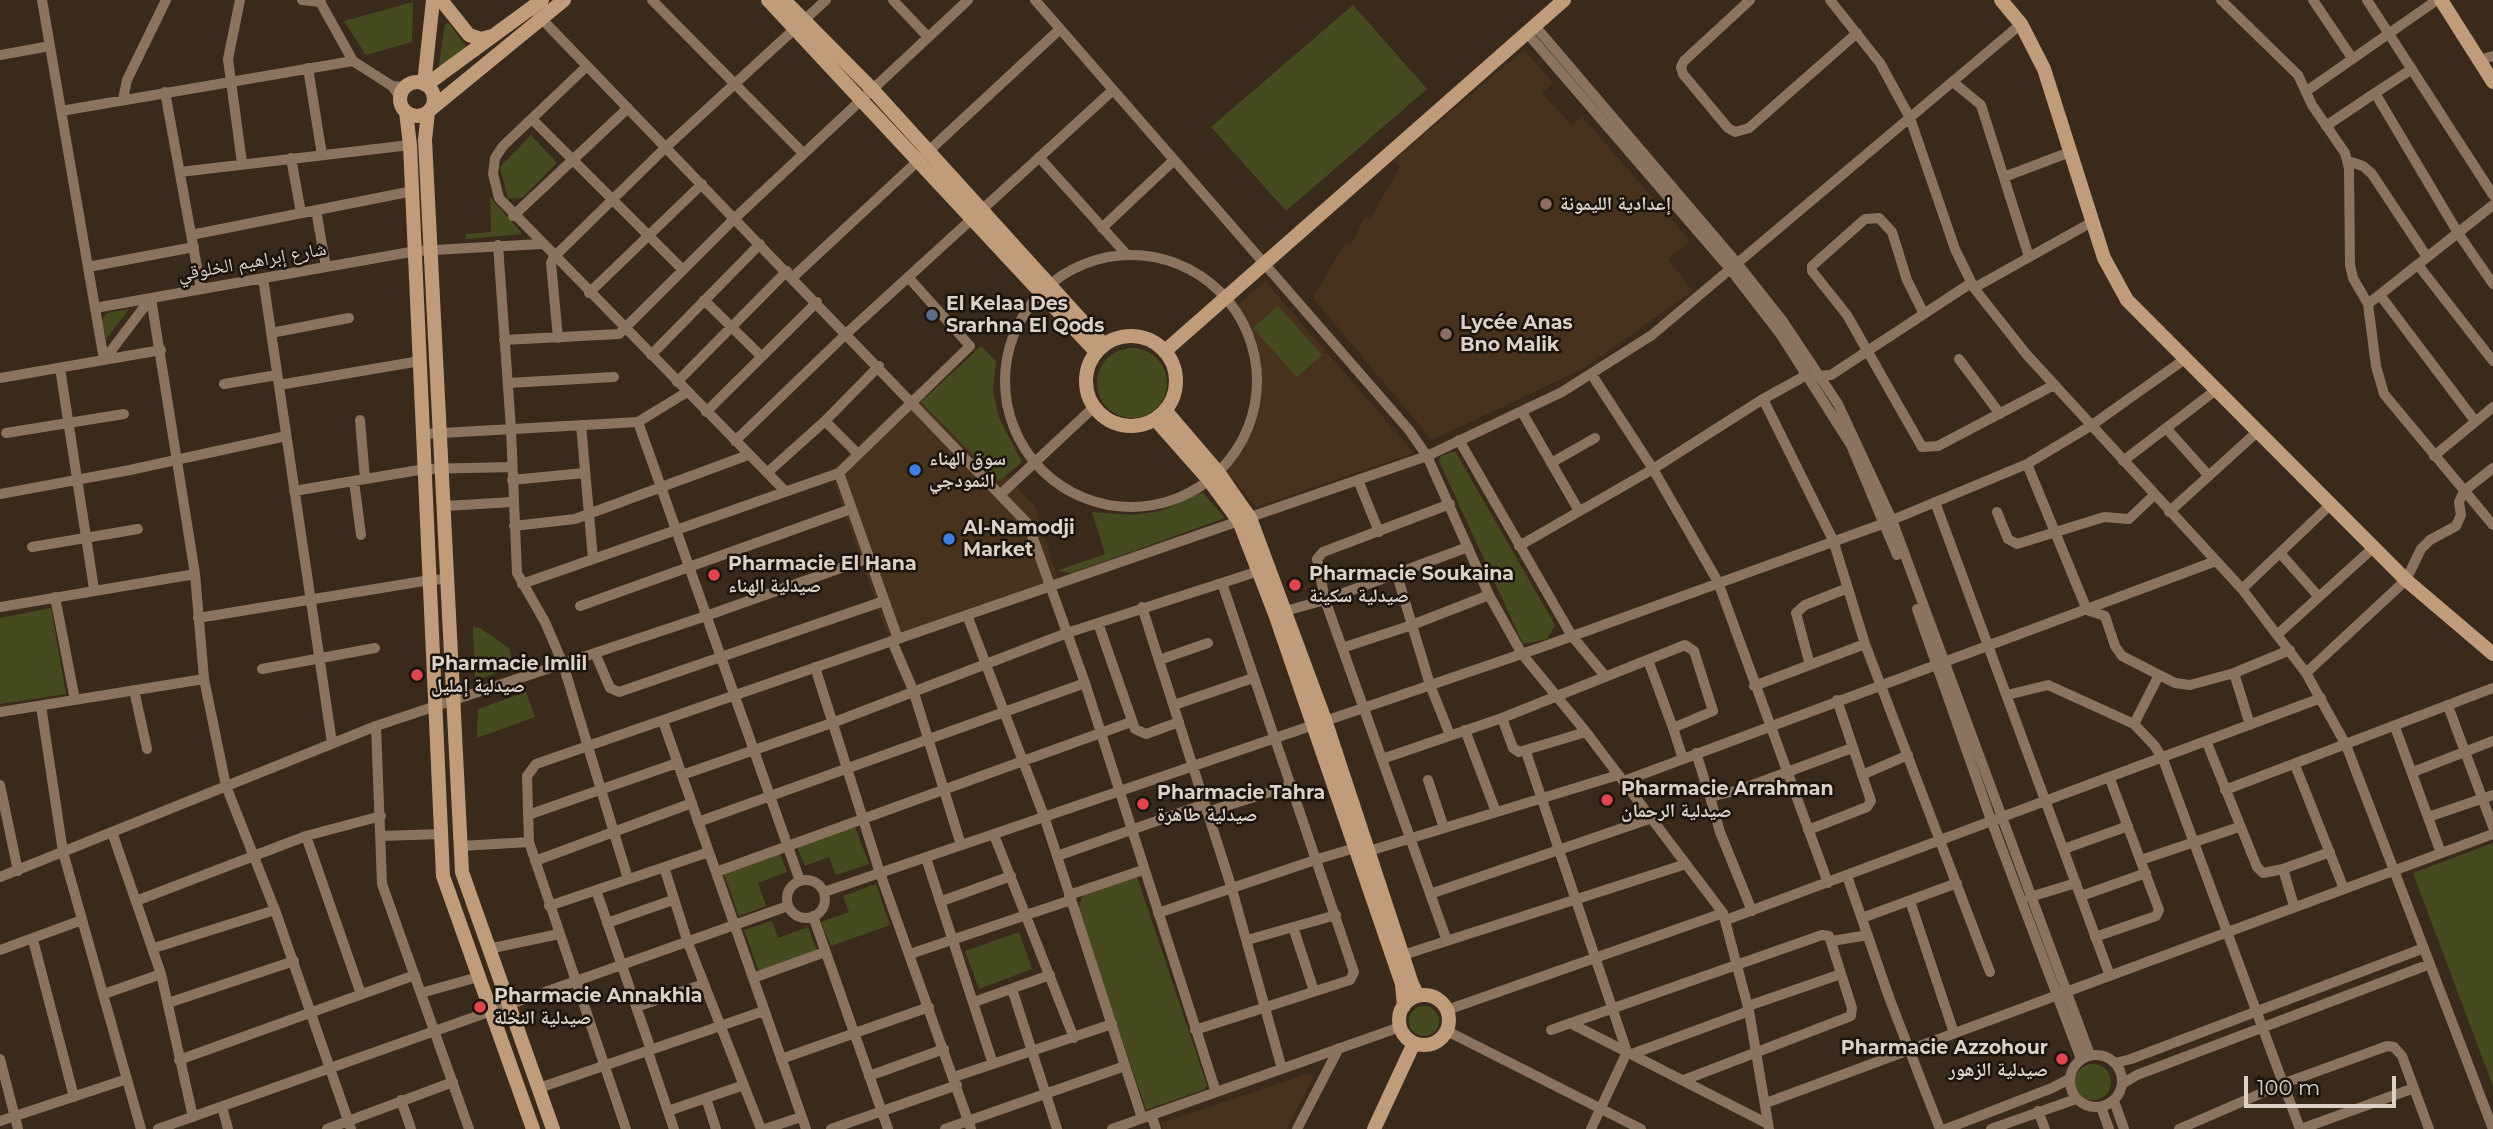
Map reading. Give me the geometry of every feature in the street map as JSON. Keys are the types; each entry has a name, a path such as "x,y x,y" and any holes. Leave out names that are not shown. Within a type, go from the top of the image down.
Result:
{"main road":[{"path":"433,0 428,43 410,87 406,112 411,145 443,876 533,1129"},
{"path":"441,0 465,30 475,38 488,38 539,9 564,0"},
{"path":"768,0 872,89 922,157"},
{"path":"784,0 799,24 860,101 922,157 1100,349"},
{"path":"1165,351 1564,0"},
{"path":"2001,0 2021,24 2044,69 2104,258 2121,291 2373,548 2406,580 2493,654"},
{"path":"2439,0 2486,58 2493,82"},
{"path":"406,112 415,116 430,111 539,9"},
{"path":"410,87 511,24"},
{"path":"410,87 433,93 425,140 465,883 553,1129"},
{"path":"1136,336 1152,341 1165,351 1173,365 1176,381 1173,397 1160,415 1139,425 1122,425 1106,419 1094,407 1086,389 1087,370 1100,349 1119,338 1136,336"},
{"path":"1160,415 1213,476 1244,520 1280,612 1362,849 1402,984 1404,1006 1400,1027 1414,1043 1429,1045 1447,1031 1447,1010 1435,998 1418,996 1404,1006"},
{"path":"1244,520 1259,571 1280,612"},
{"path":"1362,849 1418,996"},
{"path":"1374,1129 1414,1043"}],"street":[{"path":"42,0 104,360"},
{"path":"123,99 127,80 166,0"},
{"path":"240,0 228,46 230,81 242,163"},
{"path":"302,0 320,1 354,61"},
{"path":"652,0 733,86 803,153"},
{"path":"558,338 551,263 554,257 666,146 826,0"},
{"path":"893,0 927,36"},
{"path":"505,340 619,334 735,218 968,0"},
{"path":"1035,0 1409,430 1427,456 1489,595 1522,654 1586,732 1725,917 1749,1008 1769,1126"},
{"path":"1750,0 1684,61 1681,67 1683,74 1705,101 1728,128 1735,132 1749,128 1857,33"},
{"path":"1830,0 1880,63 1910,118 1955,249 1972,286 2054,385 2242,589 2290,650 2321,698 2346,746 2396,870 2493,1129"},
{"path":"2221,0 2298,75 2308,90 2312,104 2348,161 2350,265 2353,278 2368,304 2376,366 2384,394 2493,525"},
{"path":"2312,0 2352,58"},
{"path":"2367,0 2493,195"},
{"path":"2308,90 2439,0"},
{"path":"539,9 586,67 913,401 1028,524 1085,683 1216,1092"},
{"path":"626,1129 529,842 527,776 536,764 1427,456 1522,411 1592,375 1652,335 2021,24"},
{"path":"677,382 731,327 922,157 1060,29"},
{"path":"1531,29 1733,266 1822,377 1856,439 1942,663 1995,818 2086,1057"},
{"path":"0,55 50,46"},
{"path":"61,111 354,61 410,87"},
{"path":"586,67 503,146 493,165 499,198 513,216 785,491"},
{"path":"308,68 322,155"},
{"path":"2326,126 2412,69"},
{"path":"1953,82 1981,105 2029,257"},
{"path":"735,441 847,333 1113,90"},
{"path":"165,92 201,289"},
{"path":"2375,93 2458,233 2493,284"},
{"path":"513,216 628,108"},
{"path":"531,119 682,270"},
{"path":"180,172 411,145"},
{"path":"2004,177 2070,152"},
{"path":"292,158 301,213"},
{"path":"1039,158 1127,255"},
{"path":"1102,228 1174,160"},
{"path":"2348,161 2363,166 2372,174 2427,257"},
{"path":"589,293 702,184"},
{"path":"191,235 413,191"},
{"path":"2368,304 2493,205"},
{"path":"316,211 326,267"},
{"path":"1924,314 1907,280 1887,224 1879,218 1865,219 1811,268 1847,315 1922,447 1938,446 2054,385"},
{"path":"1519,546 1653,468 1763,398 1808,376 1831,375 1924,314 2092,222"},
{"path":"651,355 760,243"},
{"name":"شارع إبراهيم الخلوقي","path":"95,308 415,251 541,244"},
{"path":"498,245 511,429 516,561 522,584 545,622 563,664 586,748 628,879"},
{"path":"88,267 194,247"},
{"path":"1127,255 1164,259 1197,274 1226,298 1244,324 1255,354 1257,386 1247,428 1238,447 1213,476 1175,499 1137,507 1099,503 1064,488 1035,463 1011,420 1005,372 1010,344 1022,317 1044,290 1073,270 1090,263 1127,255"},
{"path":"2418,265 2493,361"},
{"path":"1733,266 1782,335 1851,445 1888,521"},
{"path":"522,584 675,528 839,473 970,346 908,277"},
{"path":"263,278 332,743"},
{"path":"2380,295 2475,421"},
{"path":"104,360 151,298"},
{"path":"151,298 195,574 204,679 226,786 275,910 350,1125"},
{"path":"704,300 761,356"},
{"path":"706,412 817,303"},
{"path":"271,332 349,318"},
{"path":"0,378 161,350"},
{"path":"1959,359 2000,414"},
{"path":"824,892 1522,654 1888,521 2027,464 2092,425 2185,359"},
{"path":"224,384 278,380 420,361"},
{"path":"767,473 825,421 879,366"},
{"path":"60,368 94,589"},
{"path":"1592,375 1653,468 1718,582 1828,883"},
{"path":"508,383 614,377"},
{"path":"2123,461 2216,390"},
{"path":"424,434 638,422 687,392"},
{"path":"1763,398 1833,540 1865,644 1990,972"},
{"path":"1001,494 1094,407"},
{"path":"2434,457 2493,407"},
{"path":"1522,411 1579,511"},
{"path":"6,433 124,414"},
{"path":"360,420 361,536"},
{"path":"825,421 858,454"},
{"path":"638,422 800,881"},
{"path":"581,425 593,559"},
{"path":"2166,428 2210,476"},
{"path":"2169,512 2257,432"},
{"path":"0,494 286,436"},
{"path":"1552,463 1595,438"},
{"path":"1459,440 1572,636 1605,677"},
{"path":"514,526 559,523 590,514 748,455"},
{"path":"2027,464 2087,610 2105,616 2115,646 2122,656 2159,675 2190,685 2234,673 2290,650"},
{"path":"295,491 443,467 512,467"},
{"path":"2306,673 2406,580 2421,549 2430,540 2456,526 2461,515 2459,502 2464,491 2493,468"},
{"path":"512,480 584,473"},
{"path":"839,473 884,601 961,845"},
{"path":"1358,480 1379,532"},
{"path":"1997,512 2012,544 2104,517 2129,519 2154,495"},
{"path":"445,506 513,502"},
{"path":"1935,502 2110,976"},
{"path":"1447,941 1325,600 1317,559 1323,552 1450,504"},
{"path":"2242,589 2330,505"},
{"path":"580,606 851,509"},
{"path":"32,547 138,528"},
{"path":"1280,612 1325,600 1468,547"},
{"path":"2278,634 2373,548"},
{"path":"2280,553 2319,597"},
{"path":"0,877 376,726 706,616 869,558"},
{"path":"1158,913 1318,859 1410,838 1683,759 2216,561"},
{"path":"682,775 832,723 1067,633 1259,571"},
{"path":"0,607 195,574"},
{"path":"1397,575 1430,685 1450,735"},
{"path":"198,618 449,579"},
{"path":"1195,1030 1350,980 1353,975 1318,859 1222,583"},
{"path":"1810,665 1796,613 1805,606 1848,588"},
{"path":"1342,648 1412,625 1489,595"},
{"path":"55,597 75,700"},
{"path":"595,653 610,688 620,692 884,601"},
{"path":"1142,607 1232,889 1282,1069"},
{"path":"967,615 1006,710 1022,762 1044,816 1125,1066 1147,1117 1156,1129"},
{"path":"1098,623 1131,722 1138,732 1146,734 1179,722"},
{"path":"1159,660 1208,643"},
{"path":"1754,686 1865,644"},
{"path":"1382,759 1502,719 1685,645 1694,651 1713,711 1673,728"},
{"path":"262,670 375,648"},
{"path":"1648,660 1683,759"},
{"path":"815,667 880,873 970,1125"},
{"path":"2234,673 2250,725"},
{"path":"2134,724 2159,675"},
{"path":"1174,705 1253,678"},
{"path":"0,712 204,679"},
{"path":"698,822 1085,683"},
{"path":"2007,695 2048,685 2134,724 2163,759 2300,1129 2414,1088"},
{"path":"2225,790 2493,688"},
{"path":"134,691 147,749"},
{"path":"1447,1010 1725,917 1752,911 1995,818 2207,743 2321,698"},
{"path":"1808,830 1870,805 1871,796 1837,700"},
{"path":"41,706 64,852 141,1129"},
{"path":"2448,706 2488,797 2493,827"},
{"path":"1502,719 1513,748 1526,752 1586,732"},
{"path":"663,721 806,1129"},
{"path":"716,872 1131,722"},
{"path":"376,726 382,884 469,1129"},
{"path":"2395,727 2441,853"},
{"path":"1465,730 1496,812"},
{"path":"2413,772 2493,741"},
{"path":"2207,743 2259,871 2283,869 2330,852"},
{"path":"1710,797 1740,790 1852,748"},
{"path":"1526,752 1629,1053"},
{"path":"1696,754 1720,832 1752,911"},
{"path":"1862,775 1908,755"},
{"path":"528,816 677,763"},
{"path":"2295,765 2344,889"},
{"path":"2095,937 2156,916 2158,906 2110,779"},
{"path":"1429,780 1444,828"},
{"path":"0,785 3,812 18,871"},
{"path":"1057,856 1130,829 1292,785"},
{"path":"2428,817 2488,797"},
{"path":"535,861 692,803"},
{"path":"136,901 306,836 381,816"},
{"path":"1430,894 1652,818"},
{"path":"1995,818 2030,897 2061,993"},
{"path":"2064,849 2128,826"},
{"path":"2141,860 2239,827"},
{"path":"112,832 154,948 193,1117"},
{"path":"381,836 441,834"},
{"path":"1766,1103 2227,930 2493,834"},
{"path":"993,835 1074,1038"},
{"path":"306,836 361,994"},
{"path":"461,846 529,842"},
{"path":"549,906 709,852"},
{"path":"926,858 955,940 993,1064"},
{"path":"1403,955 1686,864"},
{"path":"664,867 688,943 763,1129 802,1117"},
{"path":"2283,869 2294,906"},
{"path":"910,954 1026,915 1143,870"},
{"path":"2081,896 2146,873"},
{"path":"942,901 1011,876"},
{"path":"1847,876 1908,1049 1940,1129"},
{"path":"800,881 817,883 824,892 824,904 813,916"},
{"path":"800,881 788,894 788,906 796,915 813,916"},
{"path":"1862,918 1957,883"},
{"path":"2030,897 2076,883"},
{"path":"596,890 674,1129"},
{"path":"607,923 673,900"},
{"path":"1910,901 1954,1033"},
{"path":"158,1129 788,906"},
{"path":"154,948 275,910"},
{"path":"1247,940 1336,915"},
{"path":"813,916 888,1129"},
{"path":"0,950 82,920"},
{"path":"1293,927 1314,991"},
{"path":"488,949 559,934"},
{"path":"1551,1030 1827,934 1832,941 1852,1008 1851,1016 1684,1080"},
{"path":"1832,941 1868,935"},
{"path":"33,940 74,1097"},
{"path":"2115,1063 2424,948"},
{"path":"753,978 825,952"},
{"path":"167,1003 293,961"},
{"path":"2122,1084 2115,1063 2108,1057 2086,1057 2071,1071 2069,1079 2076,1099 2083,1105 2101,1107 2113,1101 2122,1084 2137,1074 2430,964"},
{"path":"104,994 161,974"},
{"path":"1591,1129 1629,1053 1841,974"},
{"path":"179,1060 415,975"},
{"path":"974,1002 1050,975"},
{"path":"421,993 478,977"},
{"path":"636,1007 704,984"},
{"path":"1012,989 1057,1129"},
{"path":"781,1059 929,1007"},
{"path":"539,1088 764,1011"},
{"path":"1570,1023 1769,1126"},
{"path":"831,1129 882,1111 993,1064 1112,1024"},
{"path":"1112,1129 1400,1027"},
{"path":"1447,1031 1641,1129"},
{"path":"2179,1129 2285,1083 2387,1046 2398,1050 2429,1129"},
{"path":"1297,1129 1339,1048"},
{"path":"869,1076 944,1049"},
{"path":"0,1059 18,1129"},
{"path":"945,1129 970,1125 1125,1066"},
{"path":"0,1121 127,1079"},
{"path":"1946,1129 2069,1079"},
{"path":"327,1129 350,1125 401,1100 453,1082"},
{"path":"668,1111 744,1085"},
{"path":"706,1098 716,1129"},
{"path":"1991,1129 2076,1099"},
{"path":"401,1100 411,1129"},
{"path":"2113,1101 2124,1129"},
{"path":"222,1107 228,1129"},
{"path":"2101,1107 2109,1129"},
{"path":"2038,1111 2045,1129"}],"shaded area":[{"path":"1524,49 1553,83 1542,93 1571,125 1582,116 1690,241 1668,260 1693,291 1581,370 1432,440 1313,298 1345,243 1351,245 1365,217 1370,219 1400,167 1394,160"},
{"path":"1265,281 1414,453 1256,507 1227,472 1252,431 1262,390 1256,339 1238,305"},
{"name":"Al-Namodji Market","path":"919,387 1035,506 1061,588 891,645 830,472"},
{"path":"1310,1073 1313,1078 1287,1129 1163,1129 1161,1123"}],"green space":[{"path":"413,2 412,42 366,55 344,21"},
{"path":"1353,5 1427,89 1286,211 1211,127"},
{"path":"449,23 467,48 442,67 439,65 445,24"},
{"path":"531,135 557,163 522,198 508,199 500,167"},
{"path":"490,197 521,234 466,239 466,234 491,232"},
{"path":"1278,306 1322,355 1297,377 1253,328"},
{"path":"129,309 106,339 102,320 107,313"},
{"path":"981,346 996,361 993,391 999,418 1022,462 999,481 921,402"},
{"path":"1125,348 1139,348 1152,354 1161,363 1167,383 1165,396 1157,408 1139,418 1125,418 1112,412 1103,403 1097,390 1097,376 1103,363 1112,354"},
{"path":"1455,451 1555,625 1547,639 1523,644 1439,461 1441,456"},
{"path":"1202,492 1225,518 1072,573 1056,571 1105,554 1092,512 1133,515 1160,511"},
{"path":"51,608 66,694 0,704 0,618"},
{"path":"473,627 480,628 509,648 514,667 475,680"},
{"path":"526,692 535,717 477,738 478,709"},
{"path":"855,827 869,864 836,875 829,857 805,866 797,847"},
{"path":"2493,843 2493,1086 2413,873"},
{"path":"780,854 787,872 758,883 766,906 739,916 724,874"},
{"path":"1137,877 1207,1085 1205,1089 1146,1110 1078,909 1083,895"},
{"path":"876,884 890,925 831,946 821,922 849,912 843,896"},
{"path":"772,921 778,938 808,927 817,951 759,972 744,930"},
{"path":"1019,932 1032,969 979,989 965,951"},
{"path":"1424,1006 1434,1011 1439,1021 1434,1031 1424,1036 1414,1031 1409,1021 1414,1011"},
{"path":"2093,1064 2106,1069 2111,1082 2106,1095 2093,1100 2080,1095 2075,1082 2080,1069"}],"place":[{"name":"إعدادية الليمونة","path":"1546,204"},
{"name":"El Kelaa Des Srarhna El Qods","path":"932,315"},
{"name":"Lycée Anas Bno Malik","path":"1446,334"},
{"name":"سوق الهناء النمودجي","path":"915,470"},
{"name":"Al-Namodji Market","path":"949,539"},
{"name":"Pharmacie El Hana صيدلية الهناء","path":"714,575"},
{"name":"Pharmacie Soukaina صيدلية سكينة","path":"1295,585"},
{"name":"Pharmacie Imlil صيدلية إمليل","path":"417,675"},
{"name":"Pharmacie Arrahman صيدلية الرحمان","path":"1607,800"},
{"name":"Pharmacie Tahra صيدلية طاهرة","path":"1143,804"},
{"name":"Pharmacie Annakhla صيدلية النخلة","path":"480,1007"},
{"name":"Pharmacie Azzohour صيدلية الزهور","path":"2062,1059"}]}
